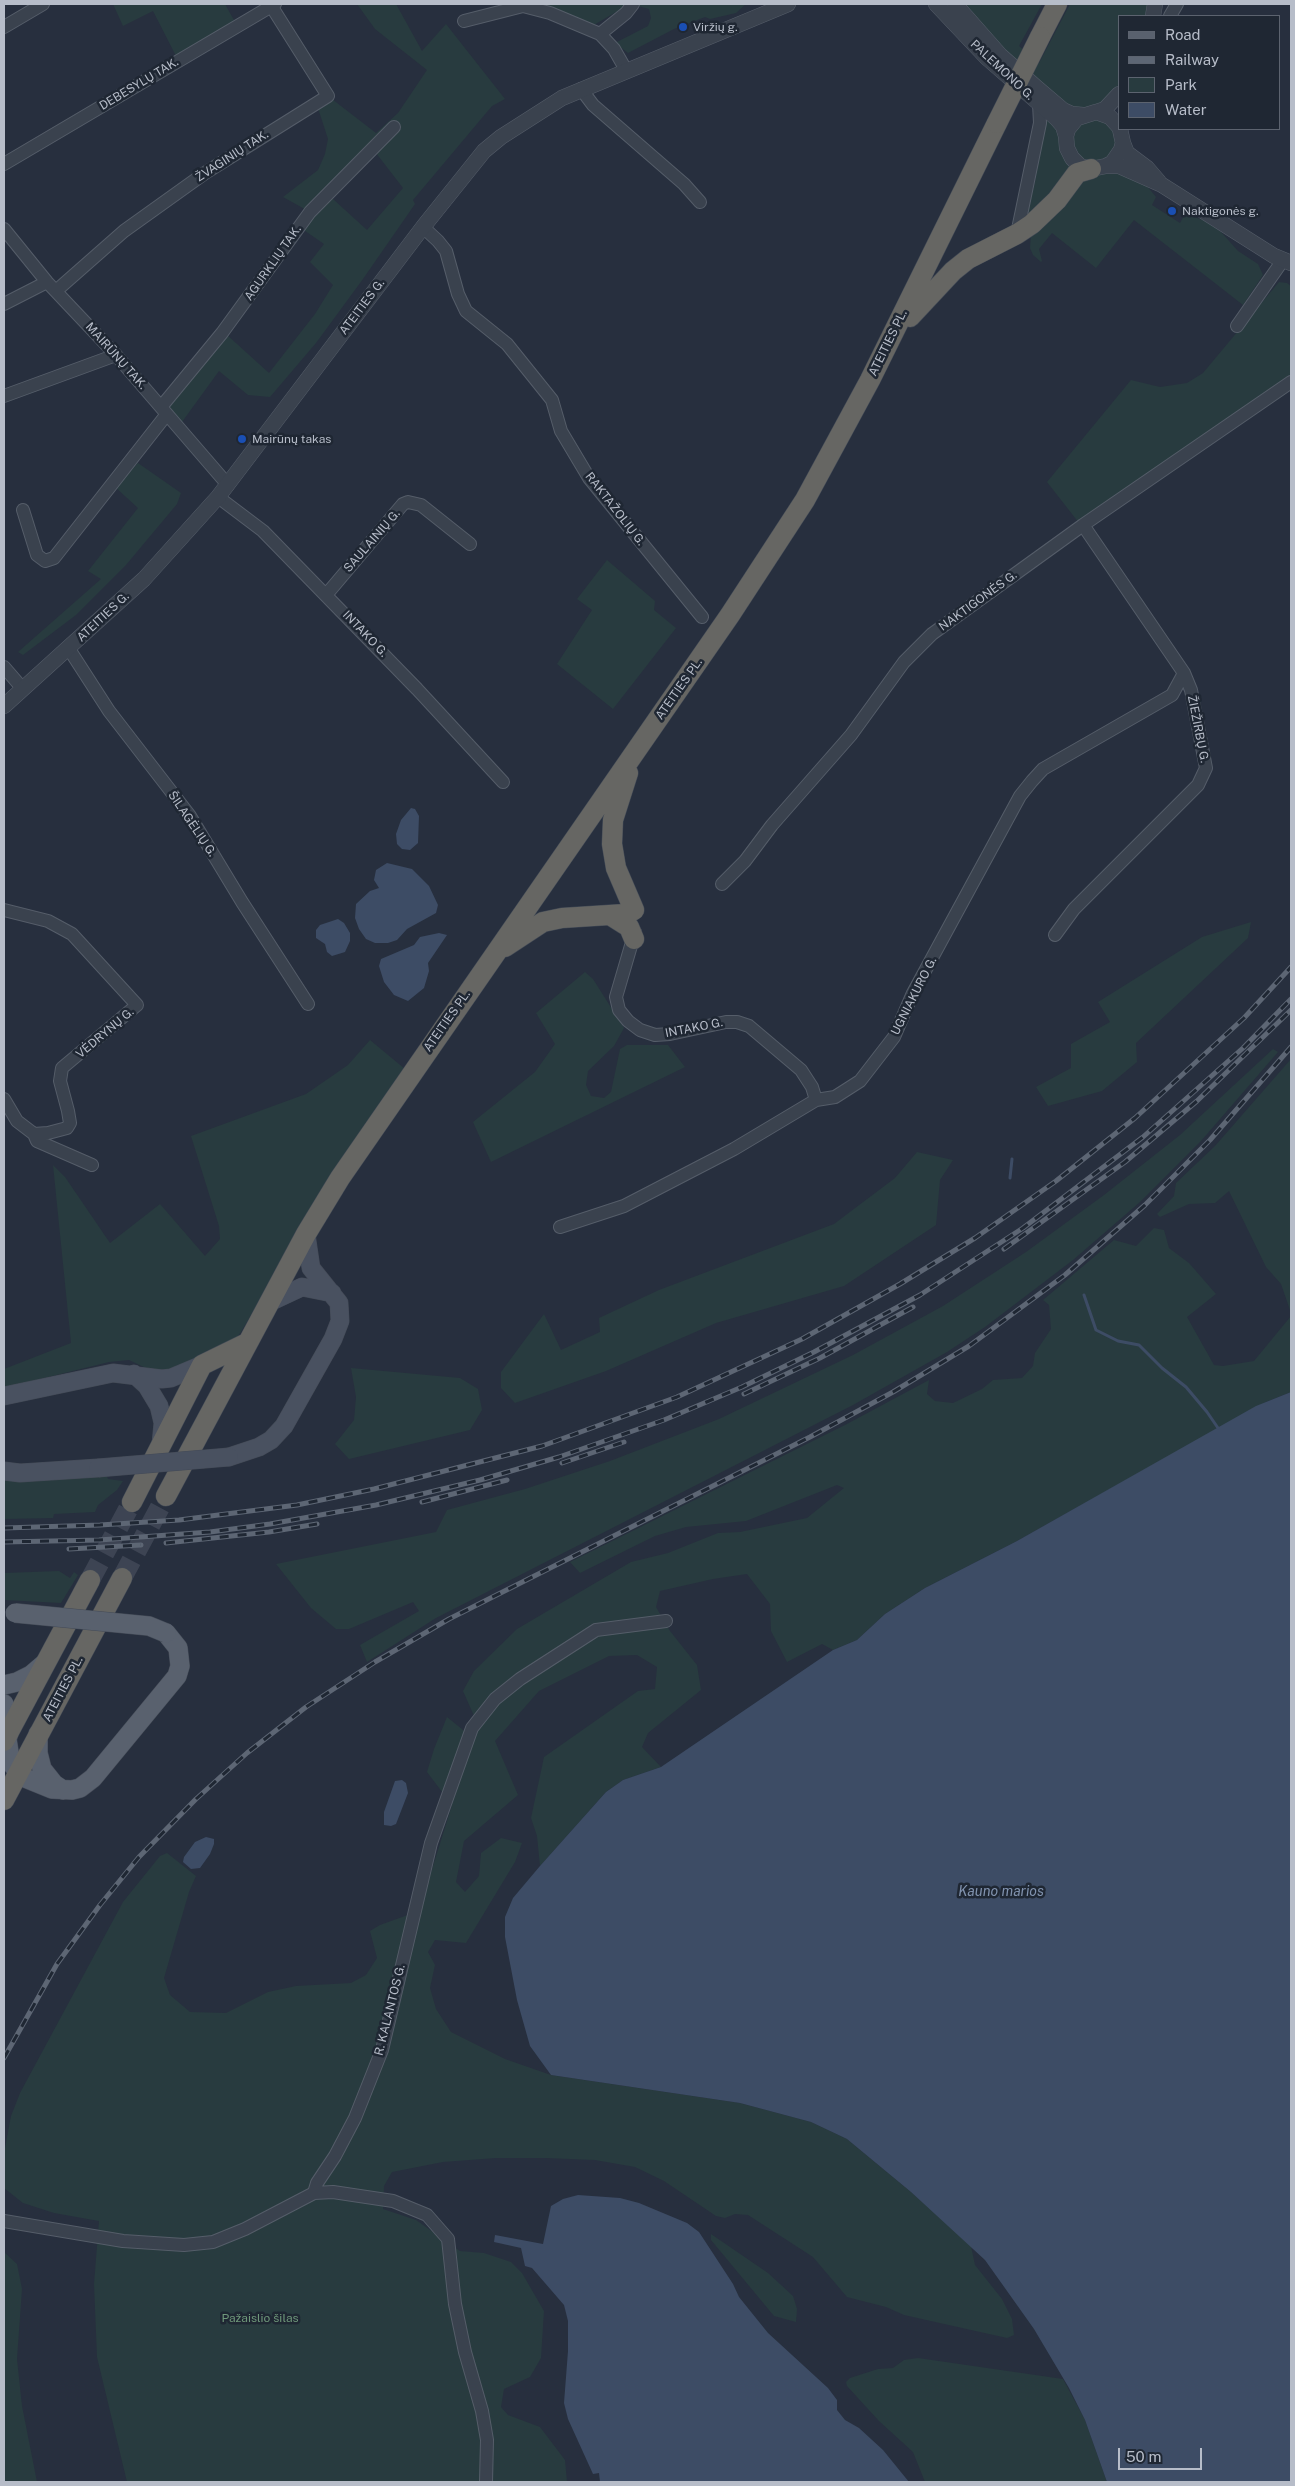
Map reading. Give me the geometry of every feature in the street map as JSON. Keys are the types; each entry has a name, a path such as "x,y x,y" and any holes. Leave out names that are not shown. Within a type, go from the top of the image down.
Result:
{"highway":[{"name":"ATEITIES PL.","path":"166,1496 306,1234 358,1150 780,540 836,444 1057,4"},
{"path":"888,343 926,298 953,271 968,260 1017,234 1045,213 1077,174 1099,168"},
{"path":"492,957 542,922 562,918 625,914 634,910 616,868 612,844 613,820 636,750"},
{"path":"610,915 629,927 634,939"},
{"path":"132,1502 202,1365 248,1343"},
{"name":"ATEITIES PL.","path":"4,1800 122,1578"},
{"path":"7,1734 90,1580"}],"main road":[{"path":"4,1471 20,1473 229,1457 259,1447 271,1440 284,1426 338,1328 340,1309 333,1293 311,1268 306,1234"},
{"path":"270,1302 302,1286 333,1293"},
{"path":"4,1396 113,1373 134,1374 162,1379 171,1378 202,1365"},
{"path":"134,1374 147,1386 159,1406 163,1423 161,1447"},
{"path":"4,1704 8,1752 12,1764 18,1772 40,1786 64,1790 80,1788 93,1778 172,1683 177,1676 180,1657 173,1639 166,1633 149,1626 10,1612"},
{"path":"4,1685 17,1682 46,1663"},
{"path":"38,1734 38,1753 42,1769 54,1784 64,1790"},
{"path":"4,1807 24,1790 40,1786"}],"street":[{"path":"4,27 43,4"},
{"name":"DEBESYLŲ TAK.","path":"4,164 272,4"},
{"name":"ŽVAGINIŲ TAK.","path":"52,286 189,184 328,96 272,4"},
{"path":"600,34 626,13 632,4"},
{"name":"ATEITIES G.","path":"4,706 69,649 163,560 218,497 423,227 484,151 545,106 626,70 788,4"},
{"name":"PALEMONO G.","path":"936,4 986,58 1063,126 1066,136"},
{"name":"PALEMONO G.","path":"955,4 1000,55 1063,110 1072,114 1090,113"},
{"path":"1171,15 1177,4"},
{"path":"464,21 523,6 550,13 600,34 614,49 626,70"},
{"path":"581,89 592,106 684,184 700,202"},
{"path":"1118,95 1105,109 1090,113 1072,123 1066,136 1066,148 1072,158 1080,166 1099,168 1119,166 1162,185 1286,264 1237,326"},
{"path":"1017,234 1040,123 1039,104"},
{"path":"1090,113 1110,117 1118,130"},
{"name":"AGURKLIŲ TAK.","path":"23,510 37,555 45,561 54,558 310,212 394,127"},
{"path":"1099,168 1117,157 1120,133"},
{"path":"1120,133 1127,154 1147,168 1162,185"},
{"name":"RAKTAŽOLIŲ G.","path":"423,227 446,251 458,294 466,311 507,344 552,400 562,431 589,478 702,617"},
{"name":"MAIRŪNŲ TAK.","path":"4,229 52,286 116,355 228,484"},
{"path":"4,304 52,286"},
{"path":"4,396 116,355"},
{"name":"NAKTIGONĖS G.","path":"722,884 745,861 772,825 851,736 904,662 932,634 1083,526 1291,382"},
{"name":"INTAKO G.","path":"218,497 263,531 417,689 503,782"},
{"name":"SAULAINIŲ G.","path":"326,595 404,504 408,502 421,505 470,544"},
{"name":"ŽIEŽIRBŲ G.","path":"1055,936 1074,909 1198,785 1204,776 1206,768 1191,690 1184,673 1083,526"},
{"name":"ŠILAGĖLIŲ G.","path":"69,649 109,711 190,816 242,902 308,1004"},
{"path":"4,667 23,689"},
{"name":"UGNIAKURO G.","path":"560,1227 624,1206 734,1149 816,1100 835,1096 860,1081 894,1037 913,993 1020,796 1043,769 1172,695 1184,673"},
{"name":"VĖDRYNŲ G.","path":"4,910 48,921 72,934 137,1005 62,1068 60,1081 70,1122 68,1128 34,1134"},
{"name":"INTAKO G.","path":"634,910 636,926 634,939 616,997 619,1010 628,1021 640,1030 655,1035 670,1034 726,1022 737,1022 749,1026 801,1070 812,1086 816,1100"},
{"path":"4,1099 17,1121 34,1134 37,1141 92,1165"},
{"name":"R. KALANTOS G.","path":"314,2194 318,2183 355,2118 382,2050 431,1843 472,1728 495,1699 520,1678 596,1630 666,1621"},
{"path":"4,2221 123,2241 184,2245 213,2242 314,2194 332,2192 393,2200 427,2215 448,2239 455,2304 465,2352 482,2411 487,2440 486,2482"}],"green space":[{"path":"113,4 225,4 235,22 176,56 153,11 123,26"},
{"path":"357,4 396,4 422,51 446,24 505,99 492,106 413,200 415,204 363,279 316,343 270,397 248,395 219,371 182,422 167,404 226,334 269,373 315,314 333,285 310,262 324,244 298,226 310,212 283,197 318,170 325,154 328,139 316,102 328,96 376,133 398,113 427,70 375,29","holes":["376,153 403,188 367,230 333,199 332,189"]},
{"path":"525,4 625,4 623,8 592,26"},
{"path":"638,4 746,4 736,13 710,19 705,17 674,29 628,53 615,43 648,26 651,18 649,9 638,6"},
{"path":"966,4 1042,4 1019,46 1039,63 1070,4 1148,4 1145,15 1118,15 1118,85 1111,98 1102,105 1077,109 1071,108 1003,51"},
{"path":"1051,117 1076,166 1024,225 1035,182 1045,119"},
{"path":"1086,118 1109,120 1119,142 1105,160 1089,161 1082,158 1073,145 1075,129"},
{"path":"1116,168 1147,186 1156,197 1152,205 1180,223 1185,214 1206,221 1221,232 1238,251 1258,264 1263,275 1243,305 1134,220 1096,268 1052,233 1039,249 1042,261 1033,255 1030,248 1031,234 1079,178"},
{"path":"1279,282 1287,283 1291,286 1291,374 1079,523 1047,482 1131,380 1160,387 1187,383 1203,373"},
{"path":"138,463 181,493 177,504 126,565 76,615 23,655 18,652 101,579 88,571 138,508 115,487"},
{"path":"607,560 655,601 654,610 676,628 613,709 557,664 592,610 577,599"},
{"path":"1251,922 1248,938 1136,1043 1137,1062 1102,1091 1048,1106 1036,1087 1071,1068 1071,1044 1110,1022 1098,1002 1202,937"},
{"path":"585,972 593,979 624,1028 614,1046 588,1071 586,1085 591,1096 604,1098 611,1092 620,1049 627,1045 668,1045 685,1067 491,1162 473,1122 535,1072 555,1044 536,1013"},
{"path":"370,1040 405,1069 355,1139 241,1332 232,1344 179,1368 162,1372 150,1370 129,1360 109,1362 4,1388 4,1369 71,1343 53,1165 65,1177 110,1243 160,1204 205,1256 220,1239 219,1226 191,1136 306,1094 348,1065"},
{"path":"1273,1049 1278,1052 1201,1141 1140,1202 1073,1260 985,1327 947,1352 853,1405 436,1618 367,1662 360,1645 419,1611 413,1602 349,1629 336,1629 311,1608 276,1564 436,1532 447,1510 525,1489 610,1461 719,1419 853,1355 943,1306 1026,1252 1104,1195 1180,1135"},
{"path":"1291,1059 1291,1313 1281,1284 1266,1267 1229,1191 1215,1203 1189,1204 1160,1217 1157,1214 1174,1196 1176,1183 1215,1146"},
{"path":"917,1152 953,1160 940,1180 936,1225 844,1286 716,1323 606,1371 515,1403 501,1388 501,1372 544,1314 561,1350 600,1332 599,1318 659,1290 834,1224 895,1178"},
{"name":"Pažaislio šilas","path":"1154,1228 1164,1230 1169,1248 1189,1263 1216,1294 1187,1317 1214,1365 1223,1366 1254,1361 1291,1316 1291,1392 1266,1402 1017,1541 925,1588 885,1614 857,1640 833,1650 822,1644 787,1662 771,1631 770,1604 747,1574 713,1579 660,1591 656,1607 670,1631 697,1665 701,1690 648,1733 642,1747 661,1767 623,1780 606,1792 540,1866 537,1836 531,1818 544,1757 638,1691 655,1689 657,1667 637,1655 609,1656 539,1691 495,1741 518,1795 464,1841 456,1882 465,1892 479,1876 481,1853 501,1838 522,1843 515,1862 466,1943 435,1940 428,1952 435,1965 430,1988 436,2009 451,2032 505,2059 551,2075 740,2103 811,2122 847,2139 911,2192 971,2246 975,2265 1002,2299 1012,2319 1014,2335 1007,2338 904,2315 886,2307 847,2297 813,2257 748,2215 735,2214 725,2218 716,2216 664,2181 635,2167 595,2160 545,2158 496,2158 443,2162 392,2172 384,2186 383,2209 416,2220 460,2251 484,2253 511,2262 522,2273 544,2311 541,2358 530,2377 504,2389 501,2407 508,2415 540,2427 565,2460 567,2482 127,2482 97,2357 94,2284 99,2221 54,2213 23,2203 4,2188 5,2148 11,2116 20,2093 123,1902 160,1856 167,1853 196,1876 189,1892 164,1978 170,1995 190,2012 226,2013 268,1992 296,1986 351,1983 366,1975 377,1958 370,1931 380,1925 419,1911 452,1805 427,1772 447,1717 468,1734 478,1725 463,1691 474,1671 517,1629 631,1562 668,1553 718,1533 740,1532 807,1518 844,1488 837,1485 746,1521 686,1527 655,1536 580,1573 570,1562 845,1425 929,1380 927,1394 935,1401 953,1403 982,1389 993,1380 1022,1378 1033,1366 1035,1353 1051,1329 1049,1305 1043,1300 1114,1240 1136,1246"},
{"path":"351,1368 460,1378 478,1389 482,1410 470,1430 349,1459 335,1444 354,1420 356,1397"},
{"path":"107,1476 108,1479 123,1481 117,1490 98,1505 95,1512 54,1514 53,1518 4,1519 4,1479"},
{"path":"59,1571 70,1578 74,1572 78,1575 61,1603 4,1600 4,1573"},
{"path":"711,2234 768,2273 793,2296 797,2309 796,2322 774,2316 711,2240"},
{"path":"4,2252 17,2264 22,2289 17,2359 22,2406 37,2482 4,2482"},
{"path":"918,2358 1063,2379 1085,2420 1107,2482 925,2482 913,2452 879,2421 847,2386 846,2382 850,2378 878,2369 893,2368 904,2360"}],"water":[{"path":"411,808 415,809 419,816 418,843 410,850 402,849 397,844 396,834 401,820"},
{"path":"387,863 412,869 429,886 438,905 436,913 407,929 397,940 388,943 375,943 366,939 359,929 355,918 356,904 370,891 379,888 374,880 376,870"},
{"path":"338,919 344,923 350,933 350,941 345,952 332,956 327,952 325,944 316,938 316,930 320,925"},
{"path":"439,933 447,935 428,963 429,971 424,988 408,1001 394,995 384,982 379,966 381,959 414,945 420,937"},
{"name":"Kauno marios","path":"1291,1392 1291,2482 1107,2482 1085,2420 1069,2388 1034,2329 985,2260 911,2192 847,2139 811,2122 740,2103 551,2075 530,2046 517,2000 505,1937 505,1917 513,1898 540,1866 606,1792 623,1780 661,1767 833,1650 857,1640 885,1614 925,1588 1017,1541 1256,1406"},
{"path":"402,1780 406,1783 408,1793 396,1824 391,1826 384,1825 384,1812 395,1781"},
{"path":"206,1837 214,1839 210,1854 200,1868 191,1869 183,1862 184,1857 195,1842"},
{"path":"578,2195 620,2198 639,2203 687,2223 699,2232 733,2284 739,2297 768,2333 828,2388 837,2400 837,2410 845,2420 859,2428 883,2450 909,2482 600,2482 599,2473 593,2474 568,2419 564,2403 568,2321 564,2305 532,2268 525,2266 521,2248 494,2242 495,2235 543,2244 551,2206 563,2199"}],"waterway":[{"path":"1010,1178 1012,1159"},
{"path":"1084,1295 1096,1330 1118,1341 1139,1345 1162,1368 1186,1387 1218,1428"}],"tunnel":[{"path":"122,1578 166,1496"},
{"path":"90,1580 132,1502"}],"railway":[{"path":"4,1528 179,1520 297,1505 374,1489 542,1446 677,1397 802,1339 900,1284 975,1238 1056,1181 1135,1118 1244,1018 1291,967"},
{"path":"4,1542 99,1540 210,1532 270,1524 376,1505 480,1480 559,1457 664,1420 742,1387 814,1352 920,1295 1023,1228 1143,1137 1243,1048 1291,999"},
{"path":"1004,1249 1125,1162 1197,1101 1291,1010"},
{"path":"4,2058 57,1964 100,1905 139,1857 196,1799 247,1753 306,1707 375,1662 449,1619 810,1437 893,1392 969,1346 1065,1275 1145,1205 1210,1140 1291,1047"},
{"path":"744,1394 820,1358 913,1307"},
{"path":"562,1463 624,1442"},
{"path":"422,1502 507,1480"},
{"path":"166,1543 269,1532 317,1524"},
{"path":"69,1549 141,1545"}],"place":[{"name":"Viržių g.","path":"683,27"},
{"name":"Naktigonės g.","path":"1172,211"},
{"name":"Mairūnų takas","path":"242,439"}]}
